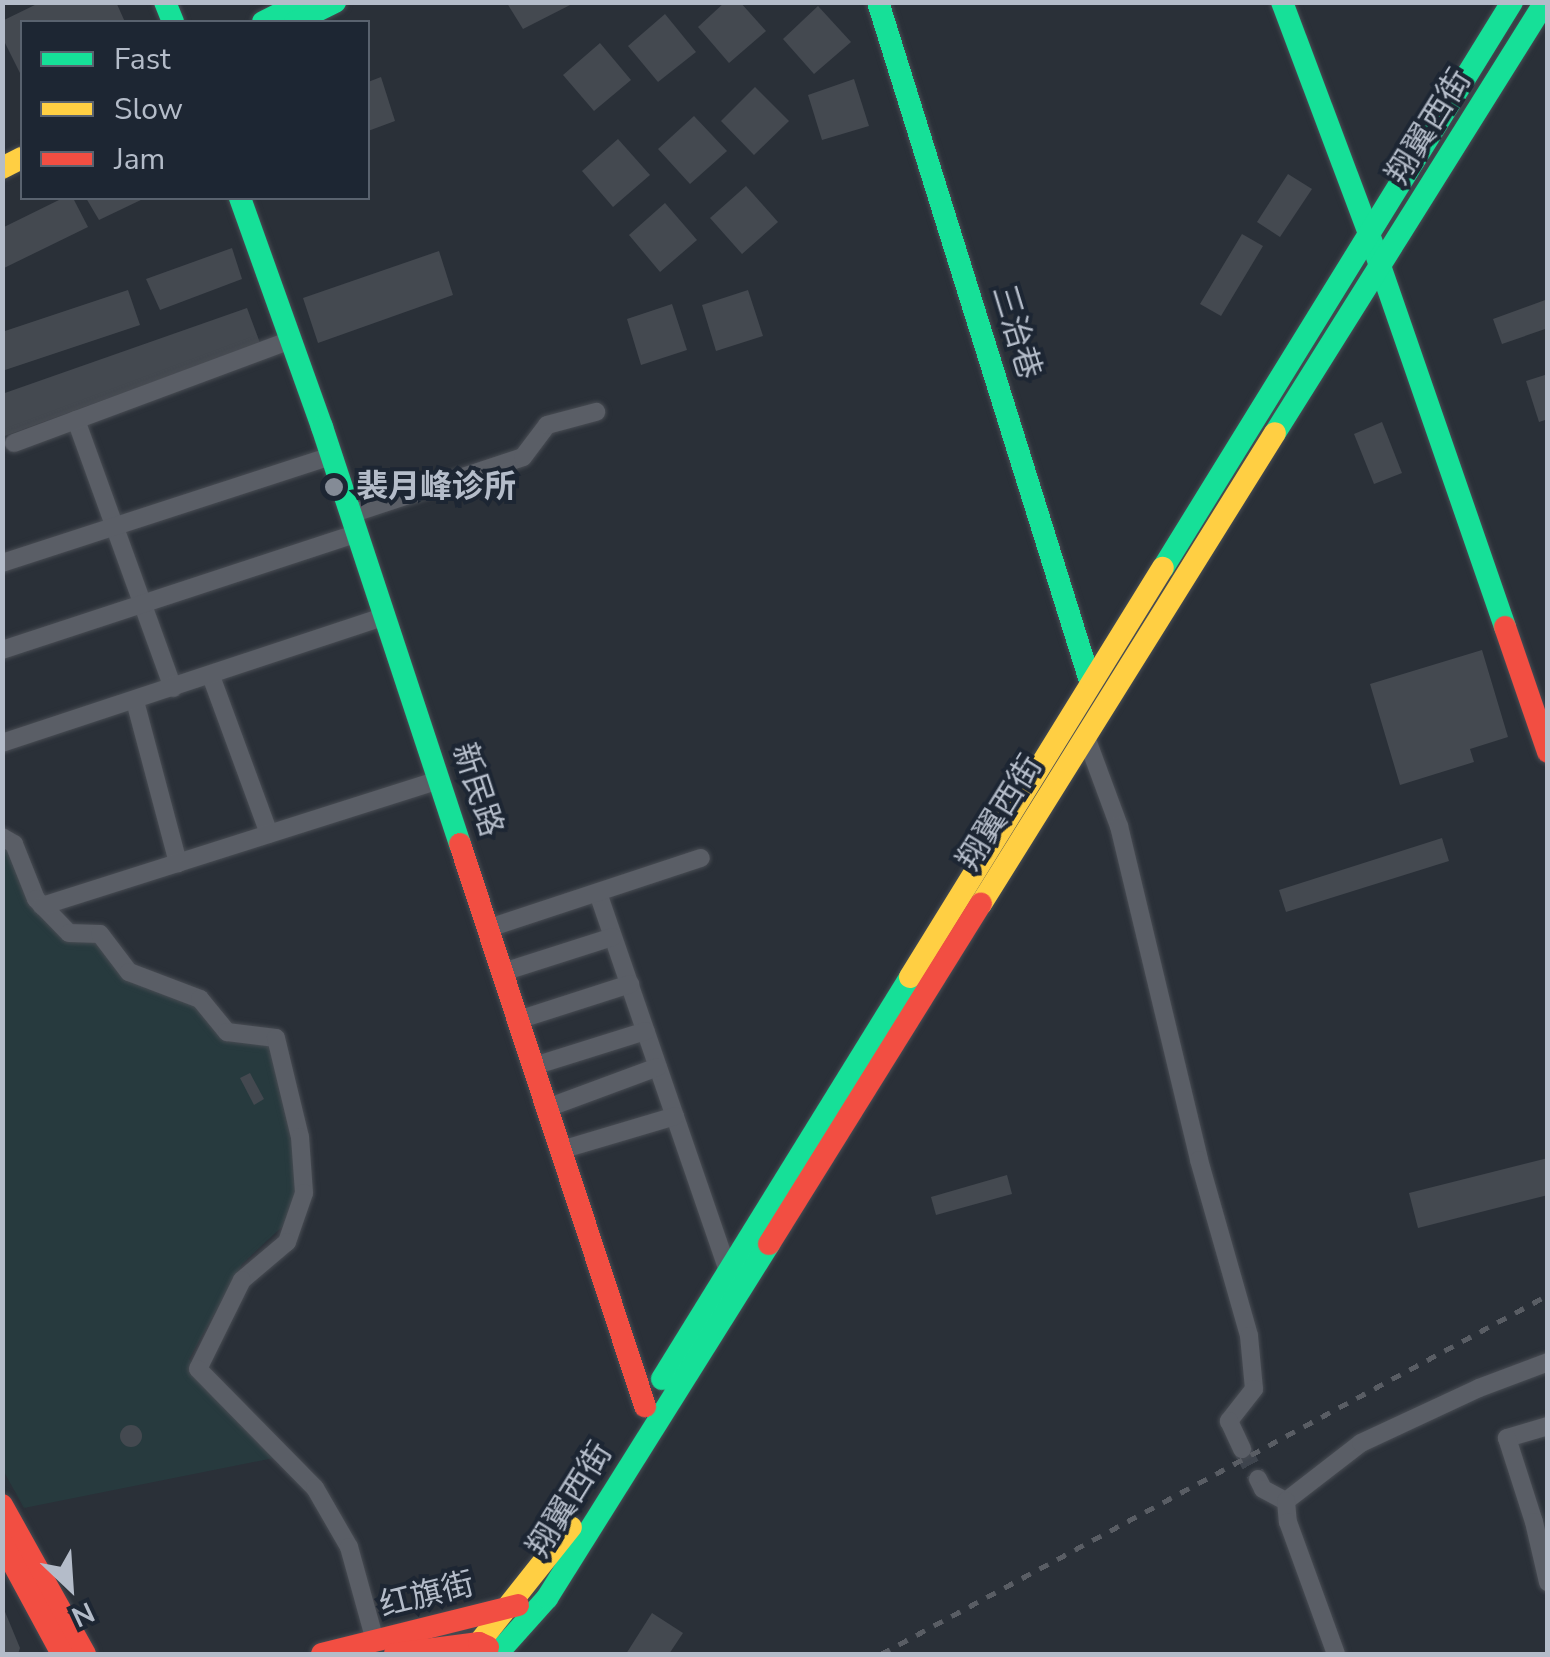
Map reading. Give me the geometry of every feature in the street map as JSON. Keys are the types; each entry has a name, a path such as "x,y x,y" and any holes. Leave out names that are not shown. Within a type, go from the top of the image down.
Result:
{"main road":[{"path":"267,20 303,2"},
{"path":"299,20 335,2"},
{"name":"三治巷","path":"878,2 1090,682"},
{"path":"1282,2 1369,234 1548,752"},
{"name":"翔翼西街","path":"486,1651 510,1607 570,1529 1512,2"},
{"name":"翔翼西街","path":"486,1651 547,1598 1545,2"},
{"name":"新民路","path":"241,200 332,456 646,1406"},
{"path":"2,1504 85,1654"},
{"path":"2,1543 62,1654"},
{"name":"红旗街","path":"385,1648 547,1598"},
{"name":"红旗街","path":"322,1654 385,1648 486,1651"}],"street":[{"path":"14,442 291,340"},
{"path":"2,650 142,604 523,457 547,425 596,412"},
{"path":"76,420 173,688"},
{"path":"2,563 332,456"},
{"path":"2,743 385,616"},
{"path":"211,676 270,834"},
{"path":"135,701 178,863"},
{"path":"1086,736 1118,826 1199,1160 1249,1336 1254,1389 1229,1422 1242,1448"},
{"path":"42,906 440,780"},
{"path":"2,837 14,844 42,906 69,933 100,934 129,972 200,1000 228,1032 276,1038 300,1137 304,1193 287,1242 242,1280 198,1369 315,1488 349,1546 385,1648"},
{"path":"489,928 702,858"},
{"path":"598,893 728,1270"},
{"path":"503,972 613,937"},
{"path":"518,1020 630,984"},
{"path":"534,1066 646,1030"},
{"path":"547,1108 658,1066"},
{"path":"561,1150 674,1116"},
{"path":"1286,1501 1361,1443 1479,1388 1548,1362"},
{"path":"1548,1426 1507,1438 1548,1582"},
{"path":"1258,1479 1264,1489 1286,1501"},
{"path":"1286,1501 1288,1522 1336,1654"}],"green space":[{"path":"2,839 35,899 69,933 100,934 128,972 207,1002 232,1038 276,1038 300,1137 297,1213 242,1264 189,1359 274,1458 24,1508 3,1470"}],"building":[{"path":"41,2 116,2 124,20 20,20 20,73 2,37 2,21"},
{"path":"725,2 740,2 766,31 729,63 698,27"},
{"path":"507,3 574,3 523,29"},
{"path":"818,6 851,42 814,74 783,39"},
{"path":"665,14 696,52 658,82 628,46"},
{"path":"600,43 631,80 594,111 563,75"},
{"path":"381,77 395,121 370,130 370,81"},
{"path":"854,79 869,126 822,140 808,95"},
{"path":"755,87 789,121 754,155 721,121"},
{"path":"694,116 727,151 690,184 658,149"},
{"path":"618,139 650,175 613,207 582,171"},
{"path":"1288,174 1312,189 1280,237 1257,222"},
{"path":"746,186 778,222 742,254 710,218"},
{"path":"59,200 74,200 88,227 2,269 2,228"},
{"path":"87,200 141,200 99,220"},
{"path":"665,203 697,240 660,272 629,235"},
{"path":"1242,234 1263,246 1221,316 1200,304"},
{"path":"232,248 242,279 160,310 146,279"},
{"path":"439,251 453,295 318,343 303,298"},
{"path":"128,290 140,325 2,371 2,332"},
{"path":"748,290 763,336 716,351 702,305"},
{"path":"1548,299 1548,328 1502,344 1493,319"},
{"path":"672,304 687,350 641,365 627,319"},
{"path":"247,308 260,343 2,437 2,394"},
{"path":"1548,374 1548,419 1539,422 1526,381"},
{"path":"1382,422 1402,473 1374,484 1354,434"},
{"path":"1482,650 1508,737 1470,749 1474,762 1400,785 1370,684"},
{"path":"1442,838 1449,861 1286,912 1279,890"},
{"path":"250,1073 264,1099 254,1105 240,1078"},
{"path":"1548,1158 1548,1195 1418,1228 1409,1193"},
{"path":"1007,1175 1012,1194 936,1215 931,1197"},
{"path":"131,1425 139,1428 139,1444 131,1447 123,1444 120,1436 123,1428"},
{"path":"3,1607 20,1648 18,1654 2,1654"},
{"path":"652,1613 683,1633 669,1654 626,1654"}],"tunnel":[{"path":"1242,1449 1258,1479"}],"railway":[{"path":"881,1654 1548,1295"}],"traffic: fast":[{"path":"165,2 172,20"},
{"path":"267,20 303,2"},
{"path":"299,20 335,2"},
{"path":"878,2 1090,681"},
{"path":"1282,2 1369,234 1505,627"},
{"path":"1163,568 1512,2"},
{"path":"1275,433 1545,2"},
{"path":"241,200 322,427 460,844"},
{"path":"662,1379 910,977"},
{"path":"497,1654 547,1598 769,1244"}],"traffic: slow":[{"path":"2,168 20,159"},
{"path":"981,904 1275,433"},
{"path":"910,977 1163,568"},
{"path":"470,1654 571,1527"}],"traffic: jam":[{"path":"1505,627 1548,752"},
{"path":"460,844 645,1406"},
{"path":"769,1244 981,904"},
{"path":"2,1505 85,1654"},
{"path":"2,1543 62,1654"},
{"path":"322,1654 518,1605"},
{"path":"395,1654 479,1643 488,1647"}],"place":[{"name":"裴月峰诊所","path":"334,487"}]}
